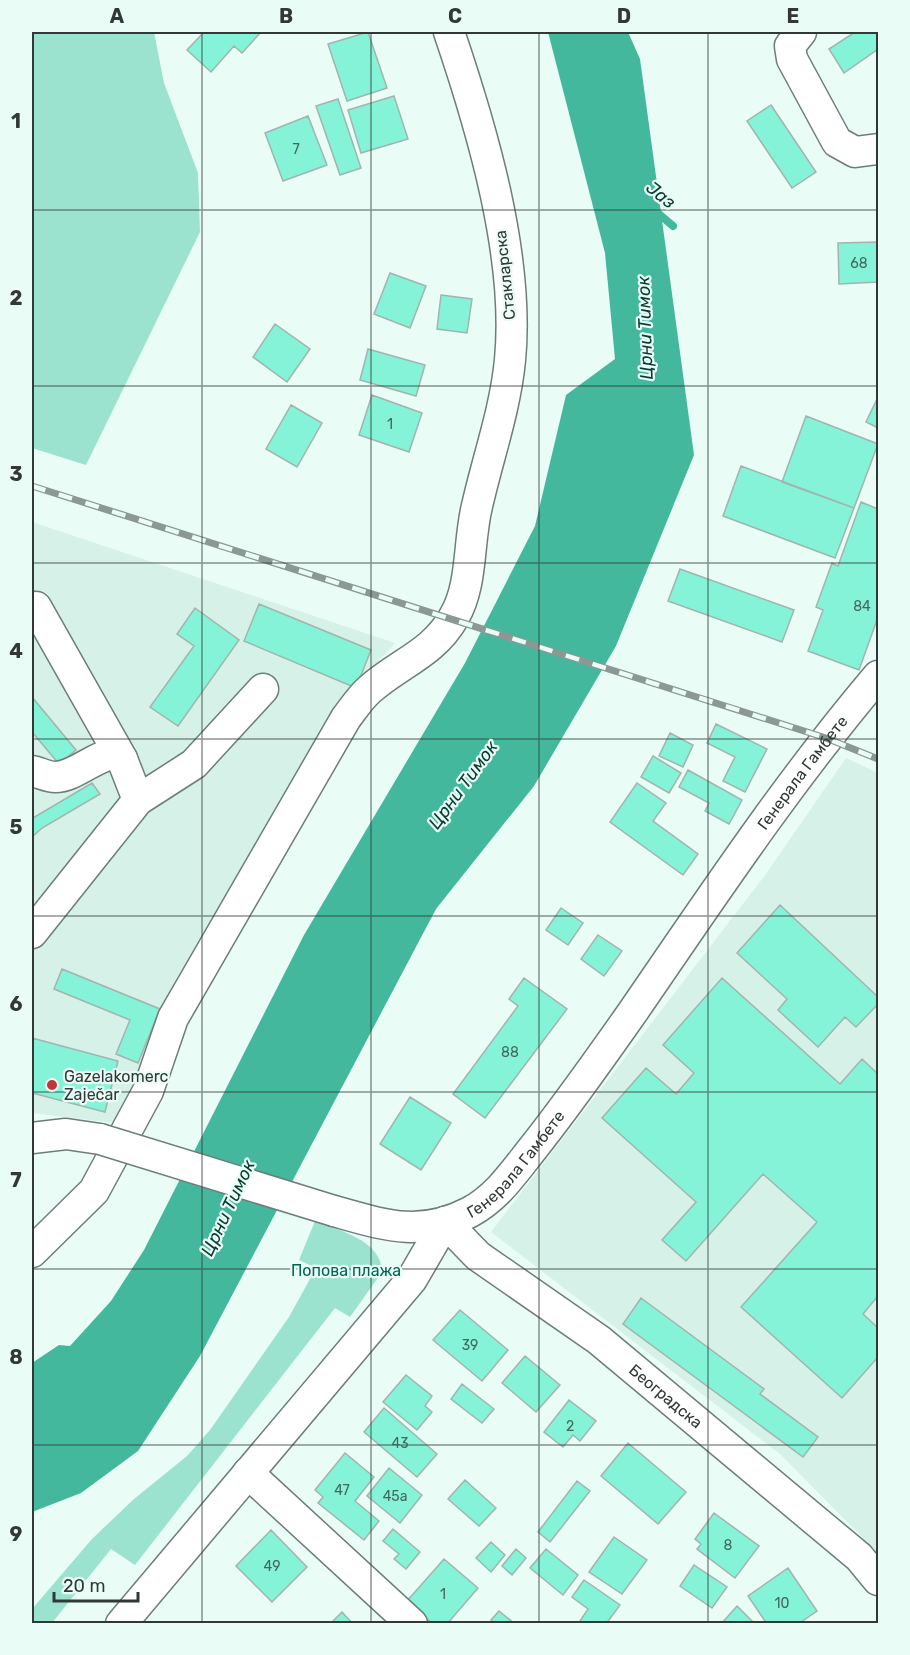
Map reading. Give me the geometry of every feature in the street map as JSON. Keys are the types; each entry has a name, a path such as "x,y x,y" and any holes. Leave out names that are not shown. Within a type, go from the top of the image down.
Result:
{"street":[{"name":"Стакларска","path":"32,1252 94,1191 148,1090 173,1018 346,718 367,691 439,640 455,615 466,587 468,556 476,507 502,414 510,359 511,302 501,228 487,159 449,32"},
{"path":"801,32 790,46 792,59 837,142 855,152 879,149"},
{"path":"33,603 122,759 138,800"},
{"name":"Генерала Гамбете","path":"121,1623 412,1279 445,1222 494,1197 556,1119 781,796 826,738 879,676"},
{"path":"32,933 138,800 194,764 263,689"},
{"path":"32,771 54,777 72,773 96,757 112,754 122,759"},
{"path":"32,1138 66,1134 100,1139 334,1211 406,1228 445,1222"},
{"name":"Београдска","path":"445,1222 478,1256 599,1340 859,1557 879,1580"},
{"path":"248,1473 412,1623"}],"shaded area":[{"path":"32,522 395,643 327,718 171,988 137,1082 114,1123 32,1113"},
{"path":"846,758 878,773 878,1553 780,1454 491,1232 766,874"}],"green space":[{"path":"32,32 154,32 164,83 198,173 200,232 86,465 32,448"},
{"name":"Попова плажа","path":"315,1221 367,1244 380,1261 382,1272 350,1317 335,1308 135,1565 111,1549 52,1623 32,1623 32,1609 92,1539 134,1499 187,1456 210,1430 289,1317 316,1268 299,1260"}],"water":[{"name":"Црни Тимок","path":"548,32 628,32 640,59 694,455 616,646 534,786 436,909 200,1356 138,1451 81,1493 32,1512 32,1363 59,1345 70,1346 111,1301 144,1250 304,935 465,663 535,526 566,395 615,359 605,253"}],"building":[{"path":"204,32 261,32 242,53 234,46 211,72 187,50"},
{"path":"368,32 387,88 347,101 328,44"},
{"path":"855,32 878,32 878,49 844,73 829,49"},
{"path":"394,96 408,139 361,153 348,110"},
{"path":"338,99 361,168 340,175 316,106"},
{"path":"771,105 816,172 792,188 747,121"},
{"path":"308,116 327,165 283,181 265,133"},
{"path":"878,242 878,282 839,284 838,243"},
{"path":"390,273 426,286 410,328 374,314"},
{"path":"441,295 472,299 467,333 437,329"},
{"path":"275,324 310,349 287,382 253,357"},
{"path":"368,349 425,365 416,396 360,380"},
{"path":"372,395 422,413 409,452 359,435"},
{"path":"878,397 878,428 866,422"},
{"path":"291,405 322,423 297,467 266,449"},
{"path":"806,416 878,444 854,508 782,482"},
{"path":"741,466 854,508 835,558 723,516"},
{"path":"861,502 878,509 878,617 859,670 808,651 823,610 816,607 832,563 838,566"},
{"path":"680,569 794,610 782,642 668,601"},
{"path":"259,604 371,650 356,688 244,641"},
{"path":"195,608 239,640 178,726 150,707 194,646 177,634"},
{"path":"32,697 76,750 59,764 32,732"},
{"path":"716,724 767,749 745,792 723,781 735,757 707,743"},
{"path":"670,733 693,745 683,767 659,756"},
{"path":"653,756 681,773 669,793 641,777"},
{"path":"688,770 742,800 729,824 705,811 709,803 679,787"},
{"path":"92,783 100,794 42,828 32,837 32,817"},
{"path":"637,783 666,803 653,821 698,854 683,875 610,822"},
{"path":"780,905 878,997 878,1004 856,1027 845,1017 818,1047 778,1010 787,999 737,953"},
{"path":"561,908 583,923 568,945 546,930"},
{"path":"598,935 622,951 604,976 581,959"},
{"path":"62,969 160,1009 138,1063 116,1054 130,1020 54,989"},
{"path":"524,978 567,1009 485,1118 453,1094 518,1006 509,999"},
{"path":"722,978 840,1084 862,1059 878,1074 878,1296 863,1314 878,1328 878,1357 842,1398 741,1307 817,1222 763,1174 686,1261 662,1240 696,1202 602,1118 646,1068 676,1094 694,1073 663,1045"},
{"path":"32,1038 118,1061 105,1112 32,1093"},
{"path":"410,1097 451,1123 421,1170 380,1144"},
{"path":"641,1298 764,1389 760,1394 818,1437 803,1457 623,1324"},
{"path":"460,1310 508,1350 482,1381 433,1340"},
{"path":"525,1356 560,1385 536,1412 502,1383"},
{"path":"406,1375 432,1396 425,1406 432,1412 417,1430 383,1402"},
{"path":"462,1384 494,1409 482,1423 451,1399"},
{"path":"569,1400 596,1421 580,1441 573,1435 563,1447 544,1432"},
{"path":"384,1408 437,1454 417,1477 364,1432"},
{"path":"628,1443 686,1492 658,1524 601,1476"},
{"path":"345,1453 374,1477 355,1501 379,1521 364,1540 318,1503 323,1497 315,1490"},
{"path":"389,1468 422,1495 400,1523 367,1496"},
{"path":"465,1480 496,1508 479,1526 448,1499"},
{"path":"577,1481 590,1491 550,1542 538,1532"},
{"path":"714,1513 759,1546 735,1578 697,1549 701,1544 695,1539"},
{"path":"393,1529 420,1552 406,1569 394,1559 399,1554 383,1541"},
{"path":"271,1530 307,1567 272,1602 236,1566"},
{"path":"614,1537 647,1560 622,1594 589,1572"},
{"path":"491,1542 505,1555 491,1572 476,1558"},
{"path":"516,1549 526,1558 512,1575 502,1566"},
{"path":"546,1549 578,1575 563,1595 530,1568"},
{"path":"444,1559 478,1588 447,1624 433,1624 407,1601"},
{"path":"694,1565 727,1587 712,1608 680,1586"},
{"path":"788,1568 817,1611 798,1624 767,1624 748,1596"},
{"path":"584,1580 620,1605 606,1624 578,1624 588,1609 572,1597"},
{"path":"737,1606 755,1624 721,1624"},
{"path":"499,1611 515,1624 495,1624 491,1620"},
{"path":"342,1612 353,1624 330,1624"}],"waterway":[{"name":"Јаз","path":"653,209 673,226"}],"railway":[{"path":"32,486 826,738 878,759"}],"place":[{"name":"Gazelakomerc Zaječar","path":"52,1085"}]}
